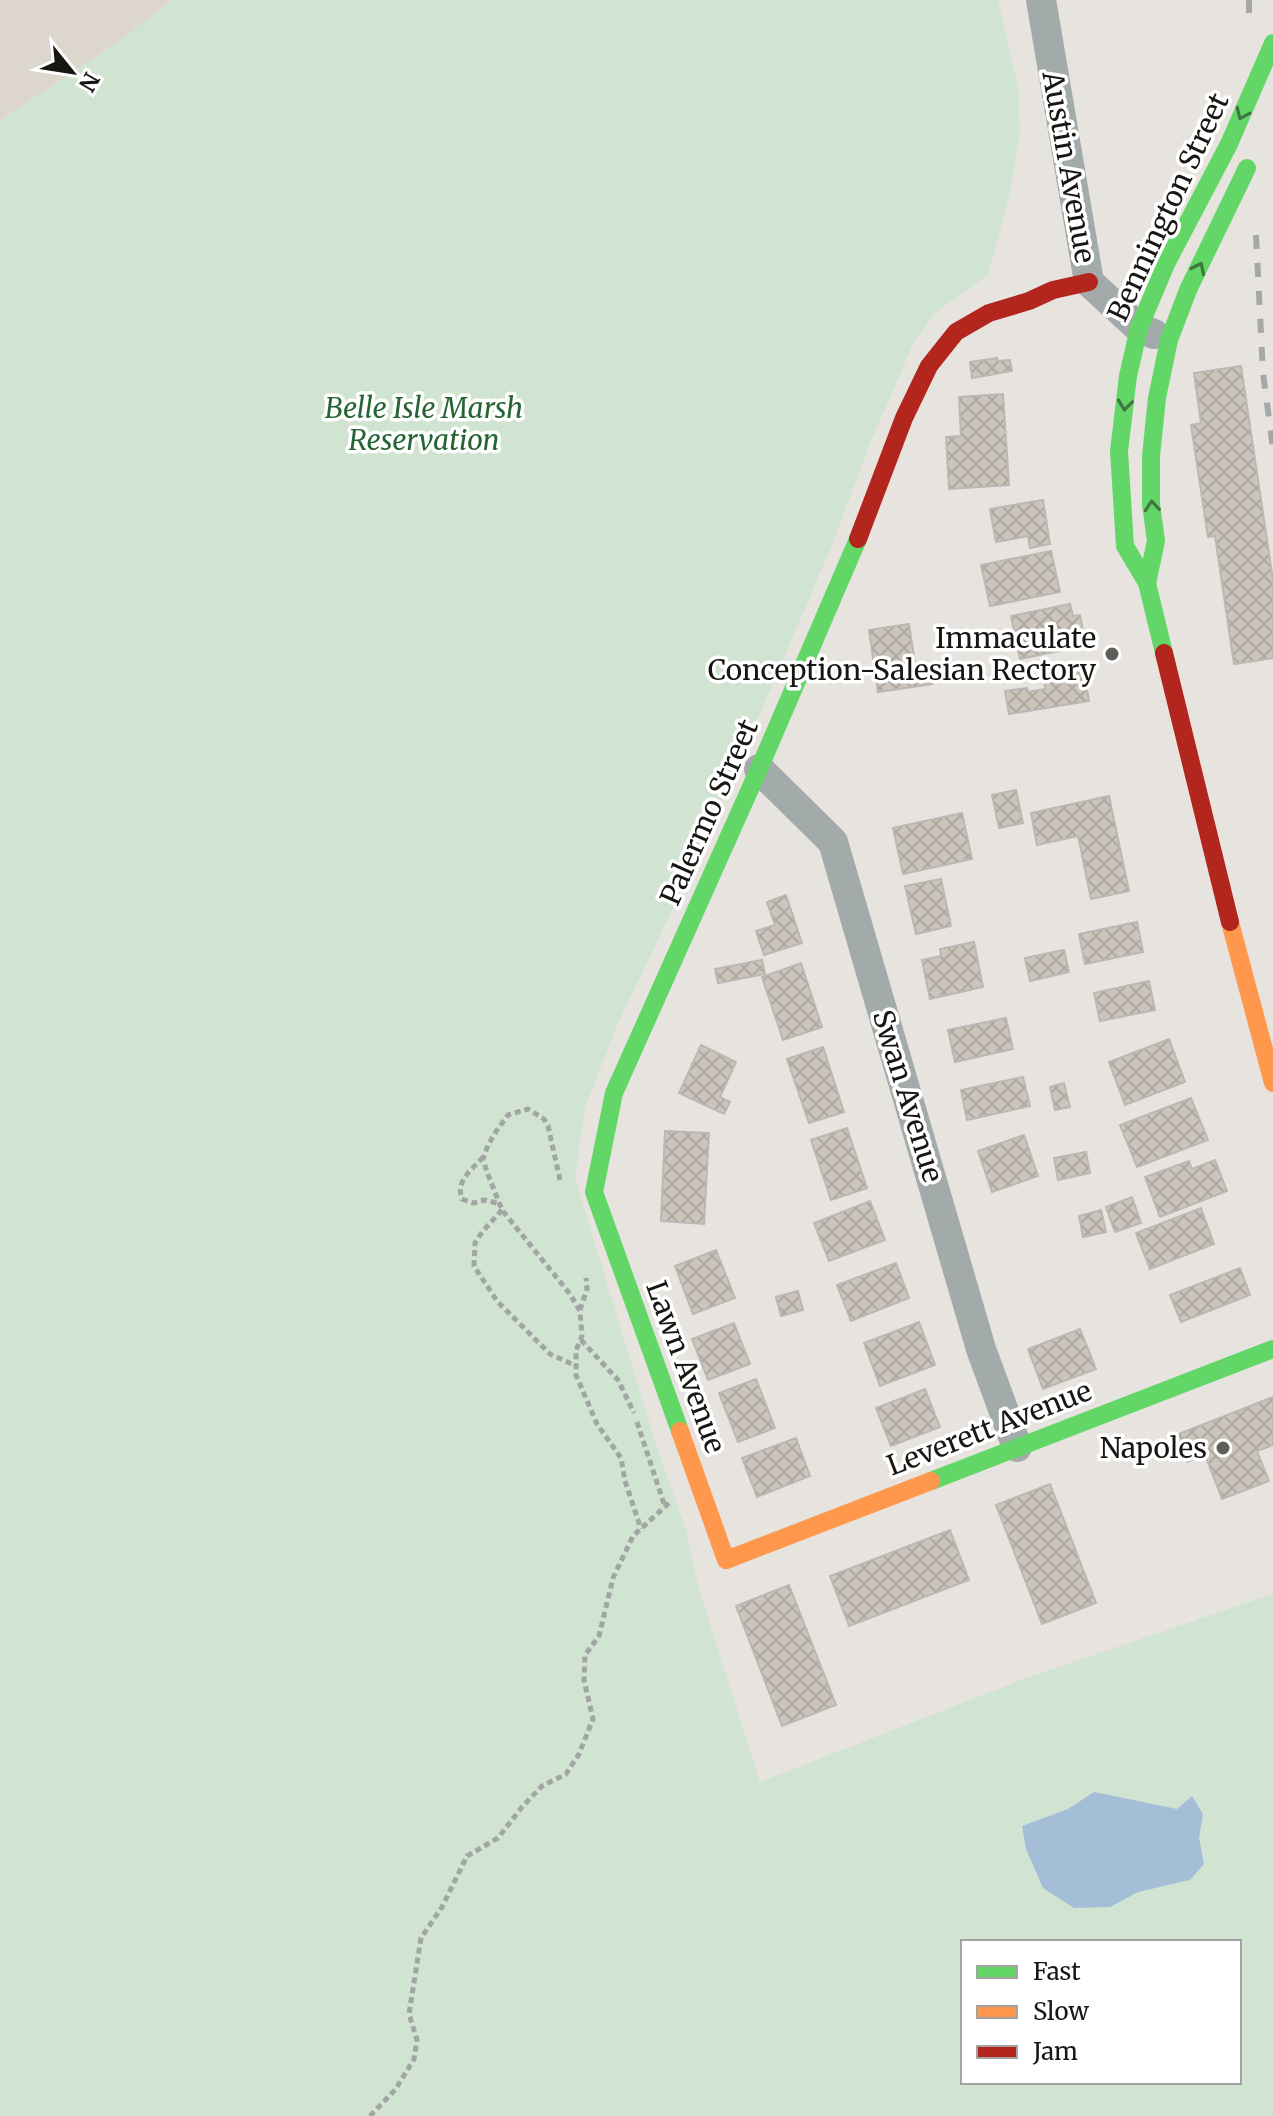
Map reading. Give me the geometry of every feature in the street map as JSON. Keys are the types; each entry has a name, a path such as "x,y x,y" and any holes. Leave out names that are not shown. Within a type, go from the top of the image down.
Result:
{"street":[{"name":"Austin Avenue","path":"1041,0 1089,282 1139,328 1169,340"},
{"name":"Bennington Street","path":"1273,43 1229,144 1166,264 1139,328 1128,376 1119,451 1125,546 1147,583 1237,951 1273,1083"},
{"name":"Bennington Street","path":"1147,583 1156,541 1151,504 1153,438 1157,398 1169,340 1188,290 1253,155"},
{"name":"Palermo Street","path":"594,1192 614,1093 759,769 856,545 904,418 929,366 956,332 989,313 1053,290 1089,282"},
{"path":"1121,437 1153,438"},
{"name":"Swan Avenue","path":"759,769 833,842 981,1349 1017,1447"},
{"name":"Lawn Avenue","path":"594,1192 726,1560"},
{"name":"Leverett Avenue","path":"726,1560 1273,1349"}],"path":[{"path":"560,1183 544,1119 528,1109 508,1115 483,1159 487,1172 501,1207 580,1311 582,1336 576,1350 576,1375 597,1424 621,1458 641,1529"},
{"path":"486,1153 462,1181 459,1191 462,1199 473,1203 485,1200 501,1207"},
{"path":"501,1207 475,1243 474,1266 497,1301 550,1354 576,1366"},
{"path":"581,1340 618,1380 634,1413 665,1507"},
{"path":"370,2116 395,2090 414,2059 417,2040 409,2014 421,1938 442,1907 467,1856 498,1838 542,1786 566,1774 579,1754 593,1719 584,1680 585,1655 599,1636 613,1578 633,1536 675,1498"}],"shaded area":[{"path":"0,0 172,0 125,37 0,121"}],"green space":[{"name":"Belle Isle Marsh Reservation","path":"172,0 998,0 1018,87 1020,132 1011,190 988,275 935,313 913,344 771,688 677,900 618,1023 586,1105 575,1178 654,1438 686,1530 698,1586 760,1782 1026,1678 1273,1594 1273,2116 0,2116 0,121 125,37"}],"water":[{"path":"1094,1792 1177,1809 1192,1796 1203,1814 1199,1838 1204,1864 1190,1880 1138,1892 1110,1907 1074,1908 1043,1888 1026,1849 1022,1826 1068,1809"}],"building":[{"path":"997,358 997,361 1010,360 1012,371 972,378 970,362"},
{"path":"1241,366 1273,580 1273,658 1234,664 1215,536 1208,537 1191,425 1201,423 1194,373"},
{"path":"1003,394 1009,485 949,489 946,437 961,436 959,397"},
{"path":"1043,500 1050,544 1030,548 1028,536 996,542 990,509"},
{"path":"1051,551 1060,592 990,606 981,565"},
{"path":"1070,604 1073,616 1080,615 1086,645 1020,659 1011,616"},
{"path":"909,624 916,670 931,667 933,684 878,692 869,630"},
{"path":"1084,672 1089,701 1009,714 1005,691 1045,689 1044,678"},
{"path":"1016,790 1023,823 999,828 992,795"},
{"path":"1109,796 1129,891 1091,899 1078,836 1037,845 1031,813"},
{"path":"962,813 972,859 903,874 893,828"},
{"path":"941,879 951,926 916,934 905,886"},
{"path":"786,895 802,943 764,955 756,931 775,925 767,902"},
{"path":"1137,922 1143,952 1085,964 1079,934"},
{"path":"974,942 983,987 930,999 922,960 941,956 940,949"},
{"path":"1064,950 1069,972 1030,981 1025,958"},
{"path":"762,960 765,974 718,983 715,969"},
{"path":"801,963 822,1027 783,1040 762,977"},
{"path":"1149,981 1155,1010 1100,1021 1094,993"},
{"path":"1006,1018 1013,1049 955,1062 948,1030"},
{"path":"1169,1039 1185,1082 1125,1105 1109,1062"},
{"path":"701,1045 736,1062 720,1097 730,1102 724,1114 679,1093"},
{"path":"823,1047 844,1112 809,1123 787,1059"},
{"path":"1023,1077 1030,1106 967,1120 961,1090"},
{"path":"1064,1083 1070,1107 1055,1110 1050,1087"},
{"path":"1191,1098 1208,1140 1137,1167 1120,1125"},
{"path":"847,1128 867,1188 831,1200 811,1140"},
{"path":"665,1131 709,1133 704,1224 661,1221"},
{"path":"1024,1135 1038,1176 992,1192 978,1151"},
{"path":"1086,1152 1090,1173 1058,1180 1054,1158"},
{"path":"1215,1160 1227,1191 1160,1217 1145,1177 1189,1161 1192,1169"},
{"path":"1132,1197 1141,1223 1115,1232 1106,1207"},
{"path":"870,1201 885,1240 829,1261 814,1223"},
{"path":"1201,1208 1214,1244 1150,1269 1136,1233"},
{"path":"1101,1210 1106,1232 1083,1237 1079,1216"},
{"path":"716,1250 735,1298 693,1314 675,1266"},
{"path":"896,1263 909,1298 851,1321 837,1285"},
{"path":"1240,1268 1250,1295 1181,1322 1170,1295"},
{"path":"798,1291 803,1310 781,1316 776,1297"},
{"path":"919,1322 935,1365 880,1386 864,1343"},
{"path":"734,1323 750,1364 708,1380 692,1339"},
{"path":"1080,1329 1096,1369 1043,1389 1028,1349"},
{"path":"756,1379 775,1428 738,1442 719,1393"},
{"path":"925,1389 940,1427 891,1446 876,1408"},
{"name":"Napoles","path":"1273,1397 1273,1445 1257,1451 1269,1481 1222,1499 1205,1455 1187,1462 1176,1435"},
{"path":"796,1438 810,1476 757,1497 742,1458"},
{"path":"1050,1484 1096,1603 1042,1624 996,1505"},
{"path":"950,1530 969,1580 849,1626 830,1576"},
{"path":"789,1585 836,1705 782,1726 736,1606"}],"railway":[{"path":"1249,0 1249,13"},
{"path":"1256,235 1263,373 1273,449"}],"traffic: fast":[{"path":"1164,653 1147,583 1125,546 1119,451 1128,376 1139,328 1166,264 1229,144 1273,43"},
{"path":"1147,583 1156,541 1151,504 1151,456 1157,398 1169,340 1188,290 1247,168"},
{"path":"680,1431 594,1192 614,1093 858,539"},
{"path":"931,1481 1273,1349"}],"traffic: slow":[{"path":"1230,922 1273,1083"},
{"path":"680,1431 726,1560 931,1481"}],"traffic: jam":[{"path":"858,539 904,418 929,366 956,332 989,313 1053,290 1089,282"},
{"path":"1164,653 1230,922"}],"place":[{"name":"Immaculate Conception-Salesian Rectory","path":"1112,654"},
{"name":"Napoles","path":"1223,1448"}]}
